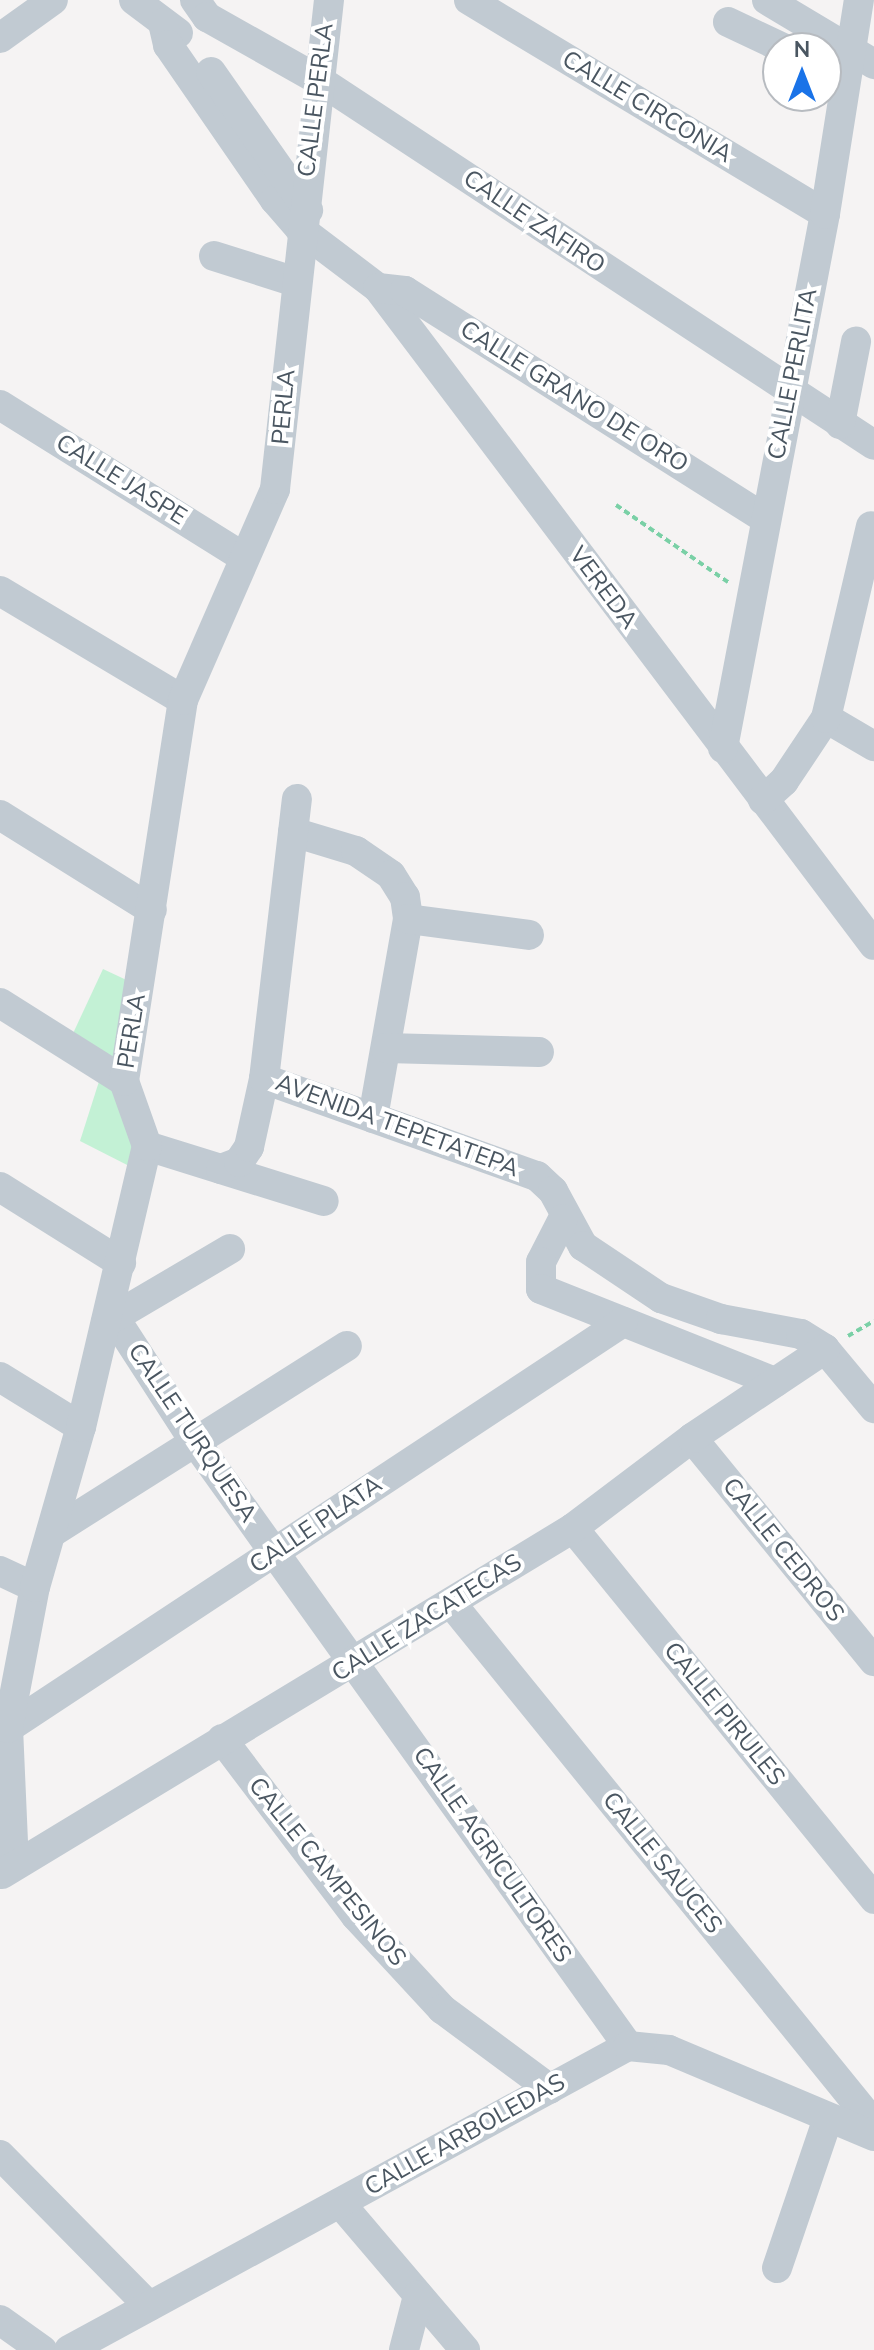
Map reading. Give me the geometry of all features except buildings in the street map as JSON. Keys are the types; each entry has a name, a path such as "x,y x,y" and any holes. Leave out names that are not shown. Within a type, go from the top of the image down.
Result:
{"street":[{"path":"0,38 53,0"},
{"name":"VEREDA","path":"134,0 172,35 308,223 378,288 874,945"},
{"name":"CALLE PERLA","path":"308,223 319,80 329,0"},
{"name":"CALLE CIRCONIA","path":"469,0 825,214"},
{"path":"767,0 849,65"},
{"name":"CALLE PERLITA","path":"723,748 787,390 825,214 859,0"},
{"path":"172,35 201,8"},
{"name":"CALLE ZAFIRO","path":"201,8 319,80 874,445"},
{"path":"728,22 762,38"},
{"name":"PERLA","path":"147,1146 124,1081 183,700 242,556 275,489 293,281 308,223"},
{"path":"214,256 293,281"},
{"name":"CALLE GRANO DE ORO","path":"378,288 405,291 766,519"},
{"path":"840,424 856,342"},
{"name":"CALLE JASPE","path":"0,405 242,556"},
{"path":"763,800 784,781 826,718 871,526"},
{"path":"0,591 183,700"},
{"path":"826,718 874,746"},
{"path":"264,1079 297,799"},
{"path":"0,815 152,910"},
{"path":"293,832 356,851 391,875 405,897 408,919 373,1118"},
{"path":"408,919 529,935"},
{"path":"0,1003 124,1081"},
{"path":"386,1048 539,1052"},
{"name":"AVENIDA TEPETATEPA","path":"221,1169 239,1162 249,1147 264,1079 537,1176 553,1191 563,1219 583,1246 661,1298 721,1319 801,1334 825,1349"},
{"path":"7,1870 8,1728 35,1587 110,1319 147,1146 324,1201"},
{"path":"0,1187 121,1263"},
{"path":"563,1219 541,1262 541,1289 775,1382"},
{"path":"110,1319 230,1249"},
{"name":"CALLE TURQUESA","path":"110,1319 356,1664"},
{"name":"CALLE PLATA","path":"8,1728 623,1322"},
{"path":"51,1533 193,1439 347,1346"},
{"path":"825,1349 874,1408"},
{"name":"CALLE ZACATECAS","path":"7,1870 222,1739 356,1664 573,1528 692,1438 825,1349"},
{"path":"0,1377 81,1427"},
{"name":"CALLE CEDROS","path":"692,1438 874,1661"},
{"name":"CALLE PIRULES","path":"573,1528 874,1899"},
{"path":"0,1571 35,1587"},
{"name":"CALLE SAUCES","path":"451,1603 874,2124"},
{"name":"CALLE AGRICULTORES","path":"356,1664 628,2046"},
{"name":"CALLE CAMPESINOS","path":"222,1739 356,1916 442,2009 550,2089"},
{"path":"628,2046 669,2050 874,2136"},
{"name":"CALLE ARBOLEDAS","path":"69,2350 628,2046"},
{"path":"777,2268 828,2118"},
{"path":"0,2155 149,2306"},
{"path":"340,2203 465,2350"},
{"path":"404,2350 418,2296"},
{"path":"0,2320 42,2350"}],"path":[{"path":"616,505 752,593"}],"green space":[{"path":"103,969 135,984 122,1075 69,1042"},
{"path":"102,1072 138,1119 135,1169 80,1141"}]}
